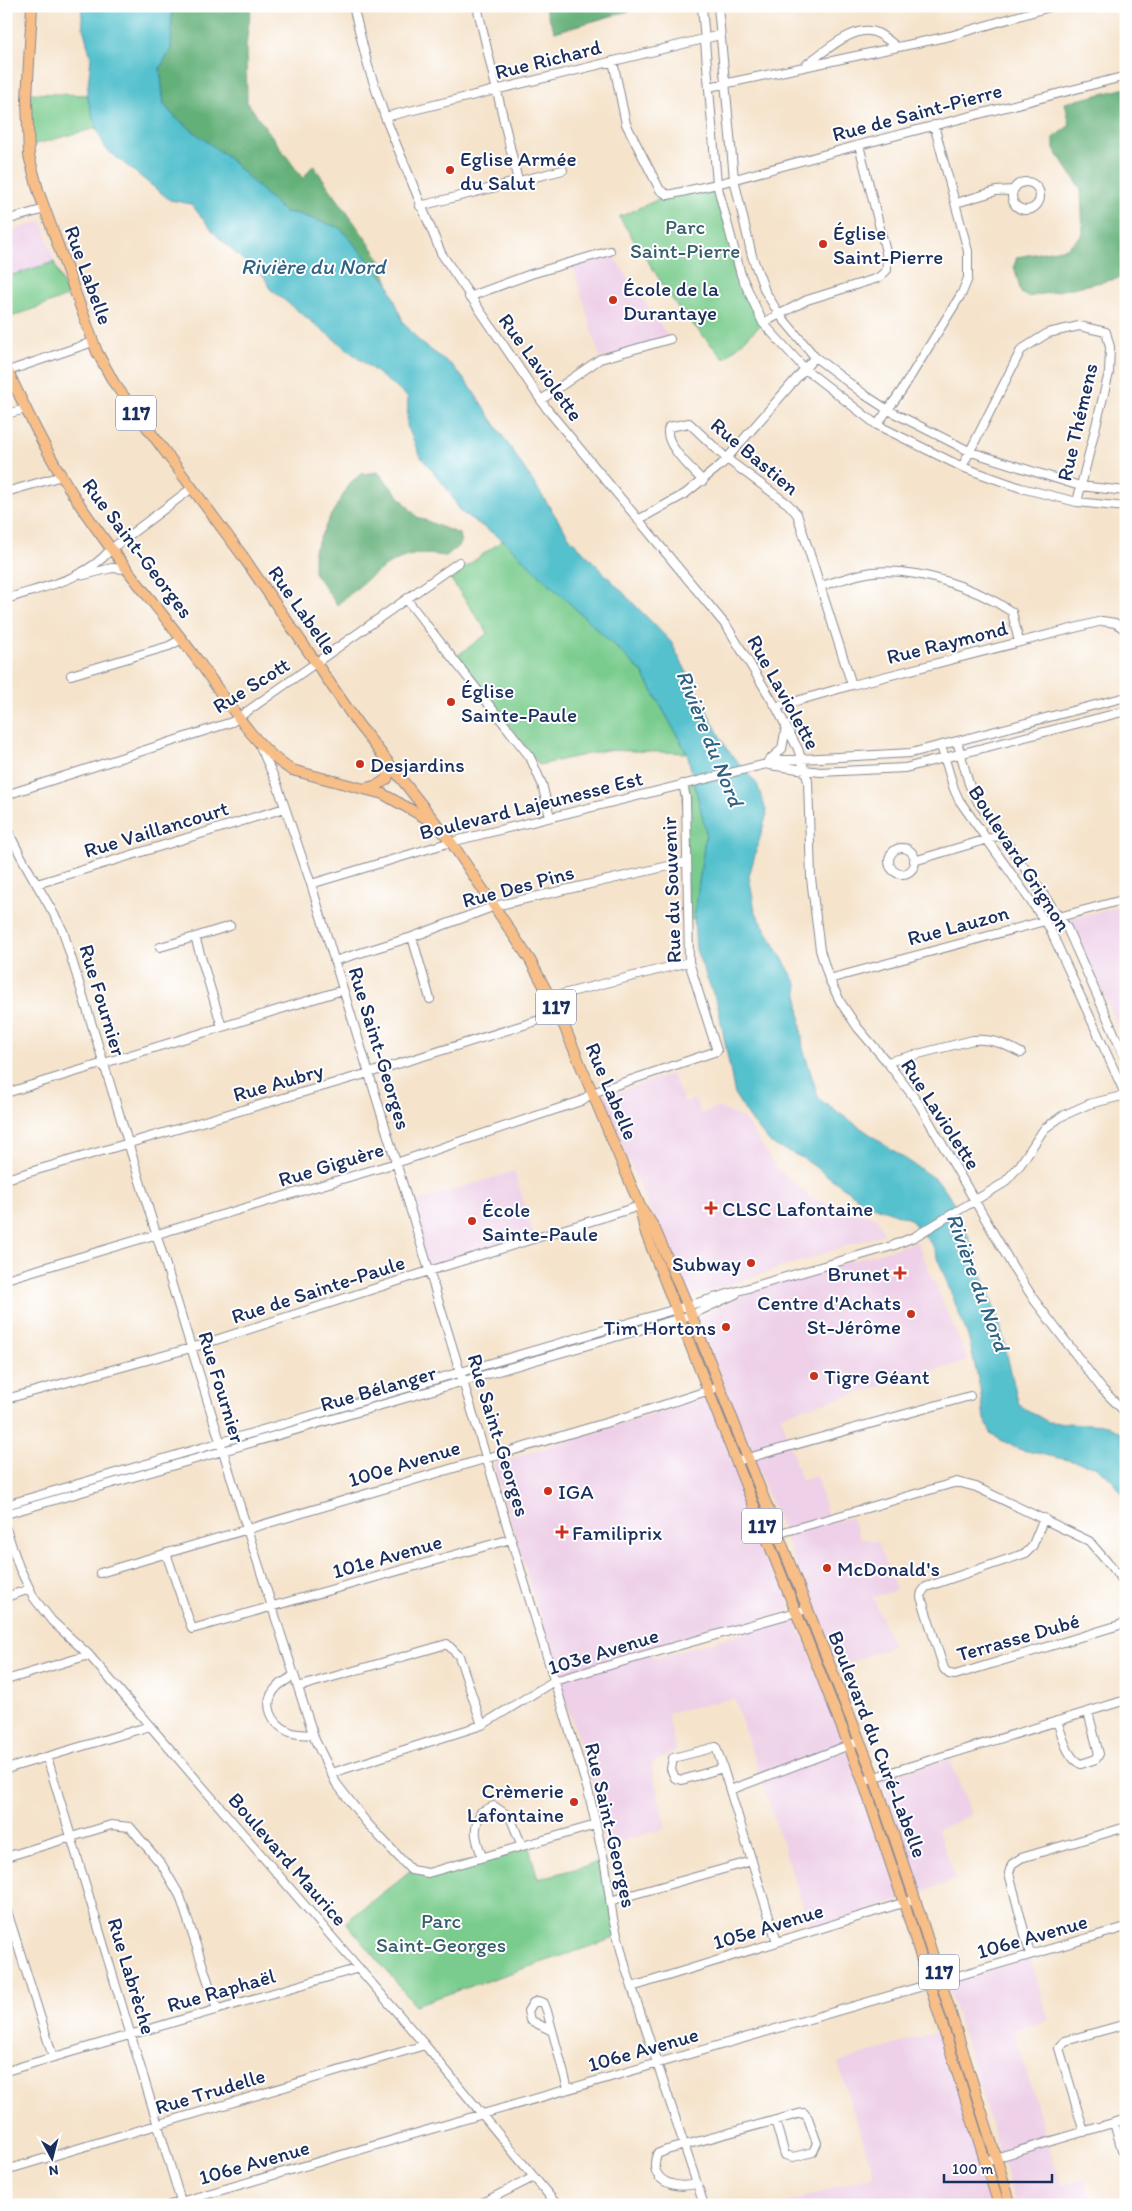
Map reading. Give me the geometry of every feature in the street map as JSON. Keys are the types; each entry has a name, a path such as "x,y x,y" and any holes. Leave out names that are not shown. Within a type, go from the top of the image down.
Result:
{"main road":[{"name":"Rue Labelle","path":"32,6 27,99 28,156 45,210 93,342 114,382 242,555 358,724 438,825 495,906 551,996 640,1206 654,1227 687,1304"},
{"name":"Rue Saint-Georges","path":"7,369 62,476 111,549 258,740 280,764 292,770 364,788 390,797 438,825"},
{"path":"364,788 378,785 387,779 389,771 388,762"},
{"name":"Rue Labelle","path":"640,1206 645,1231 676,1307"},
{"name":"Boulevard du Curé-Labelle","path":"687,1304 874,1777 941,1980 1011,2205"},
{"name":"Boulevard du Curé-Labelle","path":"676,1307 707,1391 737,1461 863,1781 904,1903 999,2205"}],"street":[{"name":"Rue Laviolette","path":"353,6 368,66 385,117 420,206 441,253 469,297 541,400 638,520 718,614 786,725 806,771 810,804 809,850 813,907 820,950 829,979 841,1003 858,1028 919,1104 1035,1301 1102,1389 1126,1413"},
{"path":"477,6 518,181"},
{"path":"702,6 717,184 741,275 763,323 805,369 877,425 962,467 1021,488 1077,502 1126,507"},
{"path":"718,6 734,179 752,256 761,282 779,314 815,357 888,410 971,452 1080,486 1126,490"},
{"path":"709,87 950,36 1037,8 1054,6"},
{"path":"804,67 827,50 859,31 872,31 884,36 897,47"},
{"name":"Rue Richard","path":"385,117 720,35"},
{"name":"Rue de Saint-Pierre","path":"613,61 626,124 660,190 668,195 717,184 858,144 1126,76"},
{"path":"877,425 962,293 968,278 968,251 934,125"},
{"path":"763,323 807,300 878,278 887,270 886,252 858,144"},
{"path":"420,206 563,170"},
{"path":"956,203 996,192 1013,190"},
{"path":"6,220 45,210"},
{"path":"469,297 531,274 610,252"},
{"path":"737,260 752,256"},
{"name":"Rue Thémens","path":"962,467 1021,350 1048,333 1079,326 1106,332 1110,347 1109,373 1077,502"},
{"path":"541,400 600,359 670,339"},
{"path":"7,369 93,342"},
{"path":"638,520 685,494 703,481 727,459 815,357"},
{"path":"6,414 26,409"},
{"name":"Rue Bastien","path":"703,481 669,443 667,437 669,427 689,423 727,459 788,504 796,514 852,685"},
{"path":"6,492 62,476"},
{"path":"67,579 91,568 103,559 111,549 192,488"},
{"name":"Rue Scott","path":"6,795 218,727 240,717 459,562"},
{"path":"6,599 67,579 112,568 126,569"},
{"path":"821,586 874,572 910,572 964,588 1012,612 1020,642"},
{"path":"407,600 530,757 542,784 550,817"},
{"name":"Rue Raymond","path":"776,707 852,685 1102,621 1115,623 1126,630"},
{"path":"71,675 169,646 182,639"},
{"name":"Boulevard Lajeunesse Est","path":"311,884 450,842 762,764 782,760 899,755 941,746 1126,697"},
{"name":"Boulevard Lajeunesse Est","path":"762,764 820,772 904,768 1126,712"},
{"path":"762,764 776,756 782,749 786,737 786,725"},
{"name":"Rue Saint-Georges","path":"258,740 270,766 311,884 589,1794 613,1920 656,2063 704,2205"},
{"name":"Boulevard Grignon","path":"957,741 973,793 1060,916 1126,1060"},
{"name":"Boulevard Grignon","path":"941,746 959,800 1049,927 1126,1095"},
{"name":"Rue du Souvenir","path":"683,784 686,798 689,962 717,1051"},
{"name":"Rue Vaillancourt","path":"38,884 285,808"},
{"name":"Rue Fournier","path":"6,826 18,853 38,884 63,931 223,1452 313,1735 332,1773 366,1822 411,1870 428,1872 596,1825"},
{"path":"914,861 1001,835"},
{"name":"Rue Des Pins","path":"334,961 412,938 495,906 686,862"},
{"name":"Rue Lauzon","path":"829,979 1126,899"},
{"path":"160,947 230,926"},
{"path":"195,936 222,1027"},
{"path":"412,938 430,999"},
{"path":"551,996 689,962"},
{"path":"6,1093 343,990"},
{"name":"Rue Aubry","path":"6,1179 369,1074 559,1014"},
{"path":"887,1062 963,1042 986,1038 999,1041 1022,1052"},
{"name":"Rue Giguère","path":"6,1279 396,1163 581,1101 592,1093 717,1051"},
{"name":"Rue Bélanger","path":"6,1505 676,1307 892,1246 914,1237 997,1188 1013,1175 1035,1141 1053,1122 1075,1109 1126,1095"},
{"name":"Rue de Sainte-Paule","path":"6,1400 191,1348 429,1271 640,1206"},
{"name":"Rue Bélanger","path":"6,1514 691,1315 755,1285"},
{"path":"410,1386 413,1396"},
{"name":"100e Avenue","path":"100,1573 629,1416 719,1387"},
{"path":"737,1461 970,1396"},
{"path":"335,1408 338,1418"},
{"path":"292,1420 295,1431"},
{"path":"137,1466 140,1476"},
{"path":"766,1537 957,1482 976,1487 1089,1541 1126,1584"},
{"name":"Terrasse Dubé","path":"1044,1518 1032,1547 1026,1553 926,1587 922,1592 922,1598 944,1669 949,1674 955,1675 1126,1623"},
{"name":"Boulevard Maurice","path":"6,1528 18,1567 34,1598 52,1620 89,1656 425,2045 557,2205"},
{"name":"101e Avenue","path":"166,1553 192,1629 511,1539"},
{"path":"6,1597 30,1589"},
{"name":"103e Avenue","path":"332,1773 482,1725 554,1681 807,1609"},
{"path":"298,1687 447,1644 459,1656 482,1725"},
{"path":"6,1680 89,1656"},
{"path":"294,1675 277,1687 269,1699 270,1714 278,1725 292,1733 313,1735"},
{"path":"863,1781 1126,1700"},
{"path":"1057,1721 1071,1757 1075,1762 1081,1764 1096,1759 1099,1754 1088,1712"},
{"path":"6,1769 150,1726"},
{"path":"730,1790 860,1741"},
{"path":"723,1768 682,1780 675,1778 670,1769 673,1758 716,1747 723,1768 730,1790 777,1942"},
{"name":"Rue Labrèche","path":"47,1757 182,2203"},
{"path":"482,1857 474,1834 476,1823 481,1812 494,1806 510,1817 522,1846"},
{"path":"6,1856 111,1825 130,1826 162,1865 180,1896 217,2009"},
{"path":"1030,1954 1009,1873 1012,1864 1020,1858 1126,1827"},
{"path":"610,1901 752,1861"},
{"name":"105e Avenue","path":"632,1987 915,1899"},
{"path":"6,1908 53,2057"},
{"name":"106e Avenue","path":"170,2205 1126,1927"},
{"name":"Rue Raphaël","path":"6,2071 358,1968"},
{"path":"1084,2132 1059,2048 1065,2041 1126,2024"},
{"path":"552,2031 568,2089"},
{"name":"Rue Trudelle","path":"6,2170 425,2045"},
{"path":"696,2184 676,2186 658,2176 654,2163 657,2154 775,2120 804,2114 808,2118 817,2143 813,2152 792,2157 785,2155 775,2120"},
{"path":"986,2160 1126,2120"},
{"path":"1114,2123 1126,2163"},
{"path":"478,2205 534,2178"}],"shaded area":[{"path":"42,221 54,262 6,277 6,232"},
{"name":"École de la Durantaye","path":"610,251 670,339 600,359 572,262"},
{"path":"1126,905 1126,1042 1069,919"},
{"path":"672,1074 684,1103 695,1099 701,1114 718,1107 744,1119 777,1169 812,1198 877,1218 884,1234 688,1298 601,1097"},
{"name":"École Sainte-Paule","path":"514,1171 535,1238 429,1271 408,1204"},
{"path":"917,1242 968,1361 781,1415 801,1481 816,1476 830,1524 851,1517 860,1538 878,1542 896,1590 873,1597 893,1646 839,1666 697,1317 758,1288"},
{"path":"709,1397 792,1609 650,1649 653,1659 795,1618 854,1762 902,1899 811,1929 734,1698 667,1713 676,1750 651,1765 666,1828 604,1846 599,1806 493,1464"},
{"path":"950,1759 971,1815 938,1830 956,1880 921,1892 880,1779"},
{"path":"1030,1958 1049,2020 1014,2030 1061,2185 1084,2180 1093,2205 1016,2205 947,1983"},
{"path":"942,2030 997,2205 781,2205 874,2175 838,2063"}],"green space":[{"path":"172,6 251,6 246,46 247,102 303,179 313,165 378,256 388,283 340,228 298,214 284,212 227,157 178,120 164,105 160,68 171,49"},
{"path":"544,6 646,6 555,32"},
{"path":"1126,88 1126,277 1028,297 1021,293 1014,266 1017,257 1067,248 1083,234 1081,189 1054,149 1054,137 1070,125 1065,103"},
{"path":"30,93 87,95 96,128 29,146"},
{"name":"Parc Saint-Pierre","path":"717,184 741,275 763,323 724,359 678,308 619,217 668,195"},
{"path":"54,262 68,296 6,319 6,277"},
{"path":"378,472 417,517 459,534 461,544 446,556 419,554 407,556 385,566 337,605 314,572 314,550 331,515 351,482 361,474"},
{"path":"503,540 642,672 687,753 606,750 539,765 457,656 488,633 450,578"},
{"path":"695,781 706,832 694,919 688,920 683,784"},
{"name":"Parc Saint-Georges","path":"528,1844 538,1879 604,1861 618,1937 415,2005 346,1922 411,1870 428,1873"}],"water":[{"name":"Rivière du Nord","path":"81,6 172,6 171,49 160,68 164,105 176,118 227,157 284,212 298,214 340,228 388,283 403,322 420,342 453,366 471,388 570,538 671,642 726,748 757,784 767,813 749,876 755,911 797,984 803,1049 819,1099 939,1182 954,1203 969,1238 999,1322 1019,1405 1048,1422 1108,1425 1126,1437 1126,1498 1112,1480 1095,1466 1018,1449 992,1435 984,1419 980,1388 969,1339 933,1246 910,1219 865,1203 803,1158 771,1144 751,1120 735,1095 718,1006 696,950 694,919 706,832 687,753 642,672 503,540 461,512 446,487 421,457 407,426 408,397 270,289 264,276 256,272 216,235 191,204 170,200 106,149 96,128 87,95 91,58 83,27"}],"place":[{"name":"Eglise Armée du Salut","path":"450,170"},
{"name":"Église Saint-Pierre","path":"823,244"},
{"name":"École de la Durantaye","path":"613,300"},
{"name":"Église Sainte-Paule","path":"451,702"},
{"name":"Desjardins","path":"360,764"},
{"name":"CLSC Lafontaine","path":"711,1208"},
{"name":"École Sainte-Paule","path":"472,1221"},
{"name":"Subway","path":"751,1263"},
{"name":"Brunet","path":"900,1273"},
{"name":"Centre d'Achats St-Jérôme","path":"911,1314"},
{"name":"Tim Hortons","path":"726,1327"},
{"name":"Tigre Géant","path":"814,1376"},
{"name":"IGA","path":"548,1491"},
{"name":"Familiprix","path":"562,1532"},
{"name":"McDonald's","path":"827,1568"},
{"name":"Crèmerie Lafontaine","path":"574,1802"}]}
